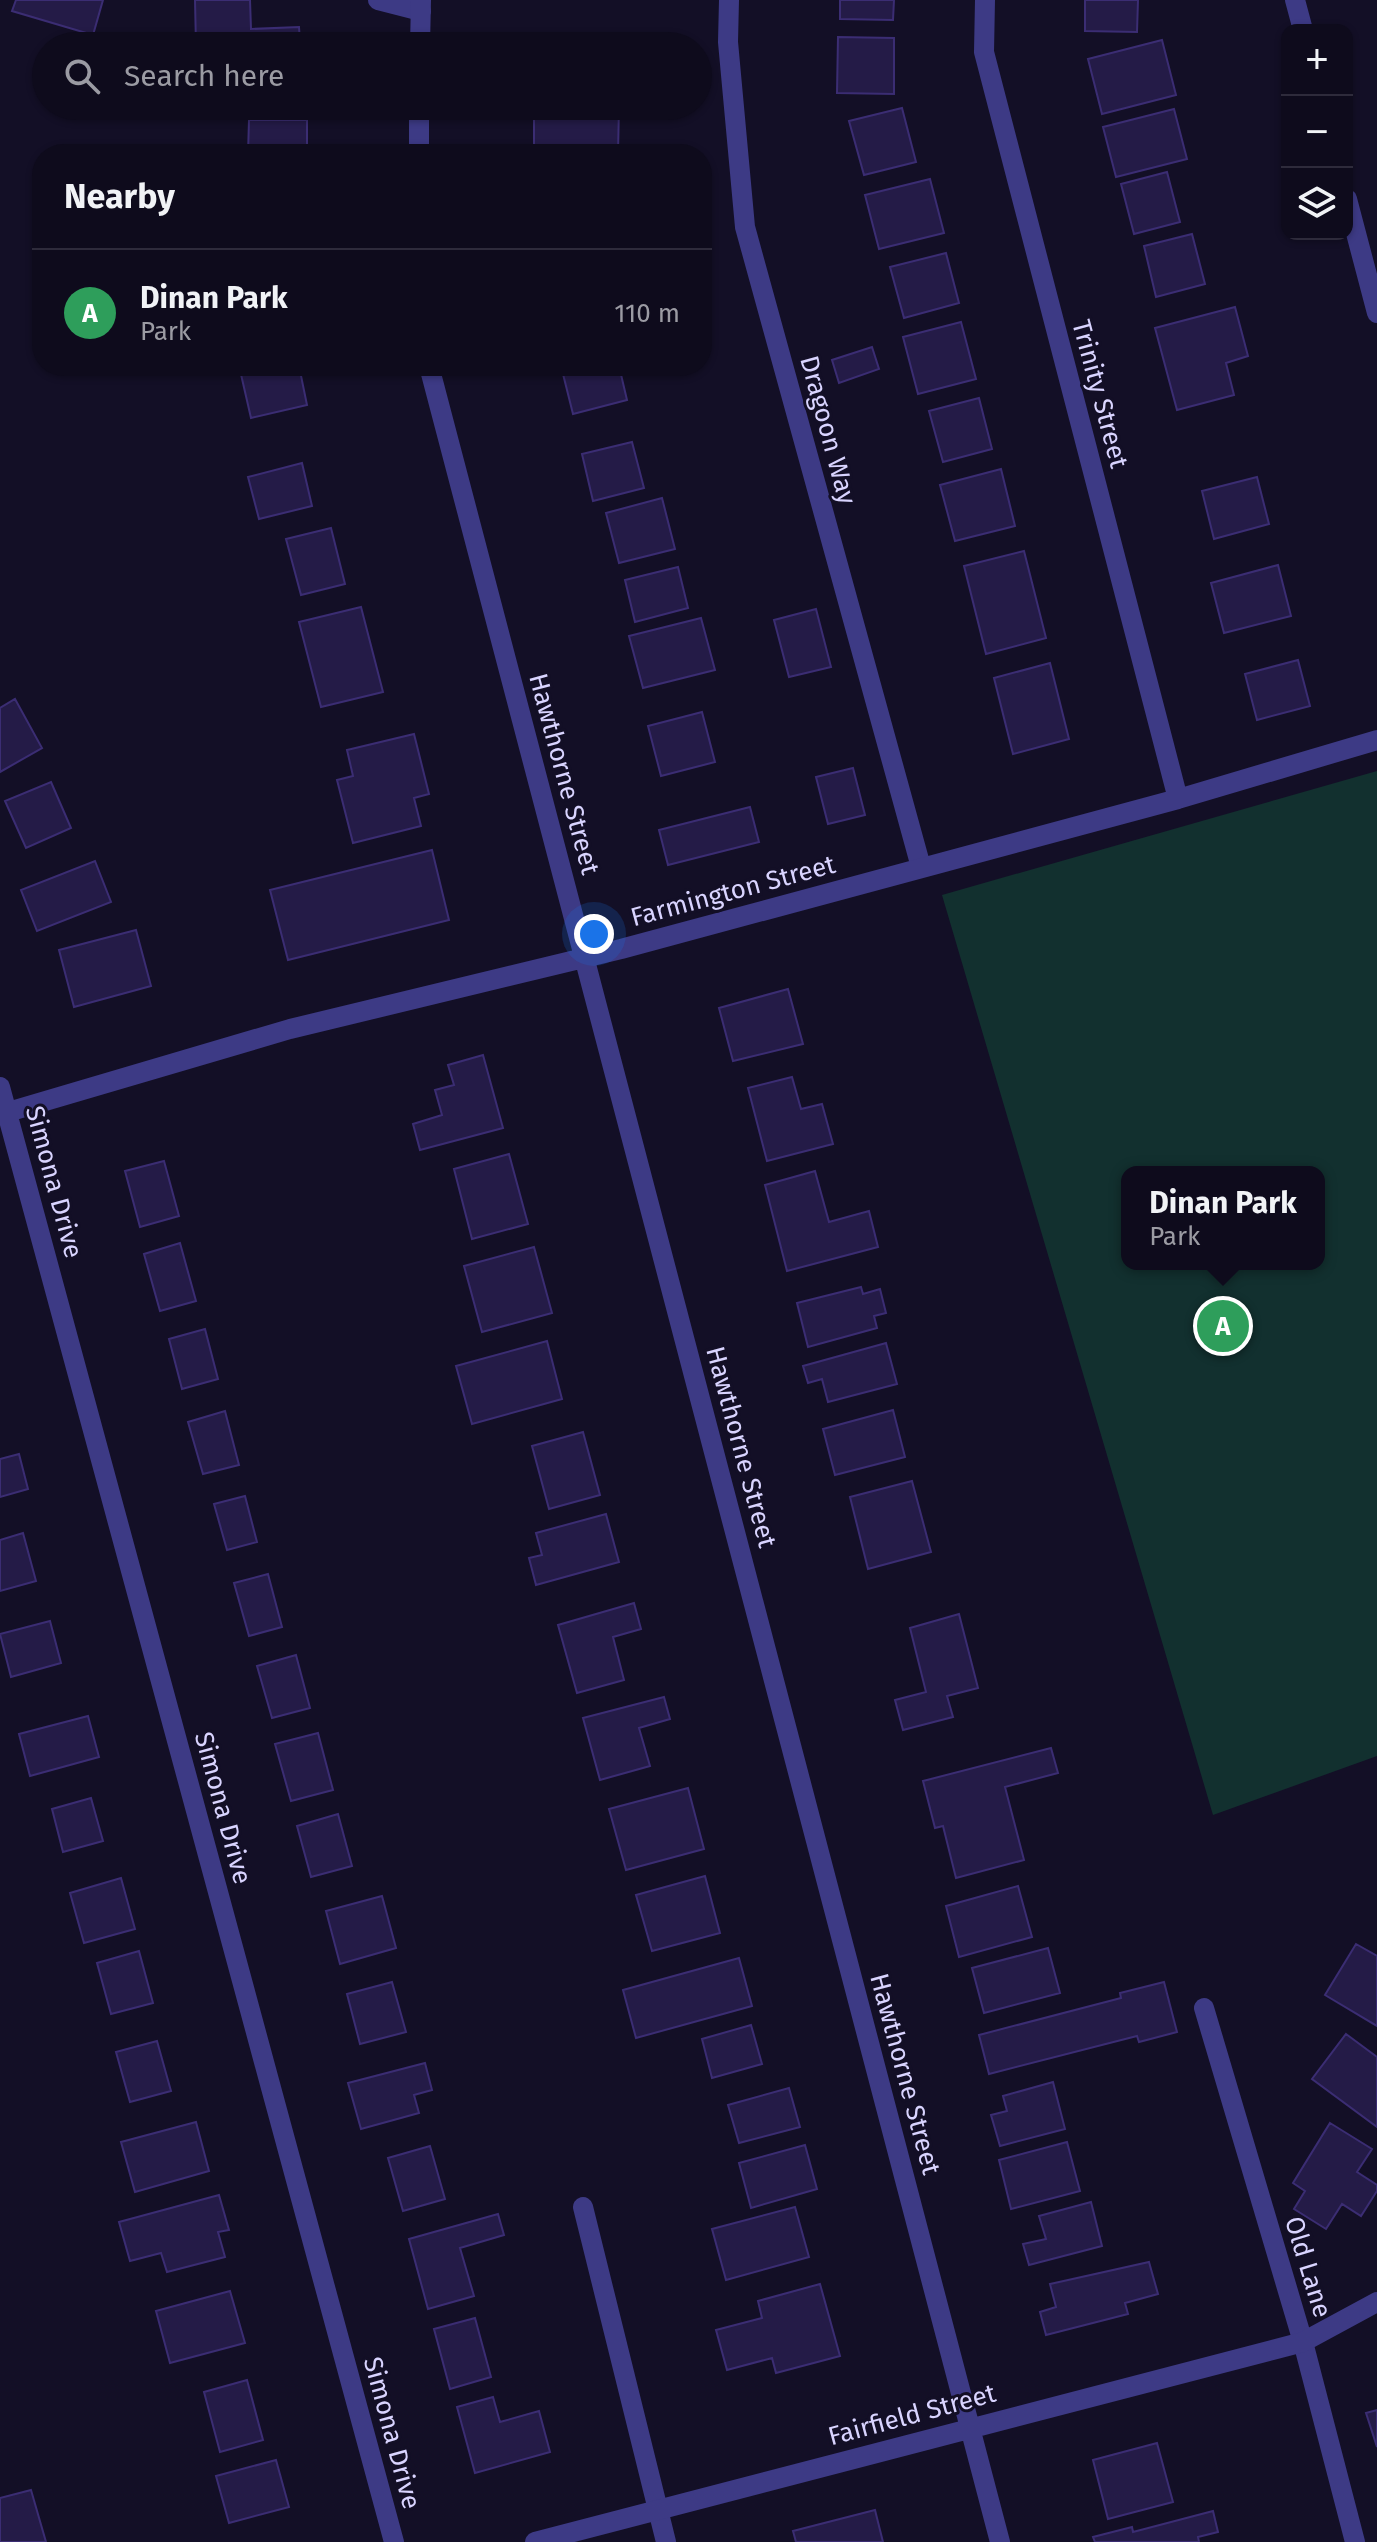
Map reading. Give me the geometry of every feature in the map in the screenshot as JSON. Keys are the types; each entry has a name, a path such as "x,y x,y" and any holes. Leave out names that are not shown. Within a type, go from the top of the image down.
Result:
{"street":[{"path":"378,0 421,6 420,32"},
{"name":"Dragoon Way","path":"729,0 728,42 745,227 921,867"},
{"name":"Trinity Street","path":"985,0 984,52 1178,799"},
{"path":"1295,0 1301,24"},
{"path":"419,120 419,144"},
{"path":"1353,222 1377,313"},
{"name":"Hawthorne Street","path":"432,376 587,958 1000,2542"},
{"name":"Farmington Street","path":"8,1112 290,1029 587,958 1178,799 1377,740"},
{"name":"Simona Drive","path":"0,1087 394,2542"},
{"name":"Old Lane","path":"1204,2008 1303,2342 1355,2542"},
{"path":"583,2207 666,2542"},
{"name":"Fairfield Street","path":"535,2542 970,2426 1303,2342 1377,2302"}],"green space":[{"path":"1377,771 1377,1756 1213,1815 942,895"}],"building":[{"path":"16,0 103,0 94,32 83,32 12,11"},
{"path":"195,0 250,0 251,29 299,27 299,32 196,32"},
{"path":"840,0 894,0 893,20 840,19"},
{"path":"1085,0 1138,0 1137,32 1085,31"},
{"path":"838,37 894,38 894,94 837,93"},
{"path":"1162,40 1176,95 1102,114 1088,59"},
{"path":"902,108 916,162 864,175 849,121"},
{"path":"1174,109 1187,159 1116,177 1103,127"},
{"path":"249,120 307,120 307,144 248,144"},
{"path":"534,120 619,120 618,144 534,144"},
{"path":"1167,172 1180,222 1134,234 1121,184"},
{"path":"930,179 944,233 879,249 865,195"},
{"path":"1192,234 1205,284 1156,297 1144,246"},
{"path":"946,253 959,303 904,318 890,267"},
{"path":"1235,307 1248,356 1226,363 1234,395 1177,410 1155,328"},
{"path":"961,322 976,379 918,394 903,337"},
{"path":"872,347 879,369 839,383 832,360"},
{"path":"241,376 301,376 307,405 251,418"},
{"path":"564,376 621,376 627,400 573,414"},
{"path":"979,398 992,449 943,462 929,411"},
{"path":"632,442 644,488 593,501 582,454"},
{"path":"302,463 312,506 259,519 248,477"},
{"path":"1001,469 1015,526 955,541 940,485"},
{"path":"1257,477 1269,524 1214,539 1202,491"},
{"path":"662,498 675,549 619,563 606,513"},
{"path":"331,528 345,584 301,595 286,539"},
{"path":"1024,551 1046,638 986,654 964,566"},
{"path":"1278,565 1291,616 1224,633 1211,583"},
{"path":"678,567 688,608 635,622 625,580"},
{"path":"361,607 383,692 321,707 299,622"},
{"path":"816,609 831,667 789,677 774,620"},
{"path":"701,618 715,670 643,688 629,636"},
{"path":"1298,660 1310,706 1257,720 1245,674"},
{"path":"1050,663 1069,739 1013,754 994,678"},
{"path":"15,699 42,748 0,772 0,708"},
{"path":"702,712 715,762 661,776 648,726"},
{"path":"414,734 429,794 414,798 421,826 353,843 337,780 353,776 347,750"},
{"path":"853,768 865,815 828,824 816,777"},
{"path":"51,782 71,828 26,848 5,801"},
{"path":"750,807 759,842 668,865 659,830"},
{"path":"432,850 449,920 288,960 270,890"},
{"path":"95,861 111,902 37,931 21,890"},
{"path":"136,930 151,986 74,1007 59,950"},
{"path":"788,989 803,1044 733,1061 719,1008"},
{"path":"483,1055 503,1128 420,1150 413,1124 442,1115 435,1090 454,1085 448,1065"},
{"path":"792,1077 801,1109 822,1104 833,1144 767,1161 748,1088"},
{"path":"509,1154 528,1224 472,1239 454,1169"},
{"path":"164,1161 179,1216 140,1227 125,1171"},
{"path":"815,1171 829,1222 869,1211 878,1247 787,1271 765,1185"},
{"path":"180,1243 196,1301 160,1311 144,1254"},
{"path":"534,1247 552,1313 482,1332 464,1266"},
{"path":"861,1287 863,1294 880,1289 886,1313 874,1316 877,1328 808,1347 797,1303"},
{"path":"205,1329 218,1379 182,1389 169,1339"},
{"path":"547,1341 562,1399 472,1424 456,1366"},
{"path":"886,1343 897,1384 828,1402 822,1379 808,1383 803,1366"},
{"path":"893,1410 905,1457 835,1475 823,1429"},
{"path":"225,1411 239,1465 203,1474 188,1422"},
{"path":"583,1432 600,1495 549,1509 532,1446"},
{"path":"19,1454 28,1489 0,1497 0,1459"},
{"path":"912,1481 931,1552 868,1569 850,1497"},
{"path":"245,1496 257,1542 227,1550 214,1504"},
{"path":"606,1514 619,1562 536,1585 529,1558 542,1555 536,1533"},
{"path":"23,1533 36,1581 0,1591 0,1540"},
{"path":"268,1574 282,1627 249,1636 234,1583"},
{"path":"634,1603 641,1629 613,1637 624,1680 577,1693 558,1625"},
{"path":"959,1614 978,1688 947,1696 953,1717 903,1730 895,1700 926,1692 910,1628"},
{"path":"50,1621 61,1663 11,1677 0,1634"},
{"path":"296,1655 310,1708 272,1718 257,1666"},
{"path":"664,1697 670,1719 639,1728 650,1766 600,1780 583,1718"},
{"path":"88,1716 99,1757 30,1776 19,1734"},
{"path":"318,1733 333,1790 291,1801 275,1744"},
{"path":"1051,1748 1058,1773 1005,1787 1024,1860 956,1878 943,1826 935,1828 923,1781"},
{"path":"688,1788 704,1849 626,1870 609,1809"},
{"path":"91,1798 103,1841 63,1852 52,1809"},
{"path":"338,1814 352,1866 311,1877 297,1826"},
{"path":"705,1876 720,1933 652,1951 636,1895"},
{"path":"121,1878 135,1929 84,1943 70,1893"},
{"path":"1018,1886 1032,1937 959,1957 946,1906"},
{"path":"382,1896 396,1948 340,1964 326,1911"},
{"path":"1356,1944 1377,1956 1377,2026 1325,1995"},
{"path":"1048,1948 1060,1993 984,2013 972,1968"},
{"path":"139,1951 153,2003 111,2014 97,1963"},
{"path":"739,1958 752,2006 636,2038 623,1990"},
{"path":"392,1982 406,2032 360,2044 347,1994"},
{"path":"1164,1982 1177,2032 1139,2042 1137,2036 989,2074 979,2035 1121,1998 1120,1993"},
{"path":"751,2025 762,2064 712,2078 702,2039"},
{"path":"1346,2034 1377,2057 1377,2127 1312,2079"},
{"path":"157,2041 171,2091 130,2102 116,2052"},
{"path":"425,2063 432,2090 414,2095 419,2113 361,2129 348,2083"},
{"path":"1053,2082 1065,2129 1000,2146 991,2115 1007,2111 1003,2096"},
{"path":"789,2088 800,2127 739,2143 728,2105"},
{"path":"196,2122 209,2171 135,2192 121,2142"},
{"path":"1330,2123 1372,2149 1357,2172 1377,2185 1377,2191 1361,2216 1342,2204 1326,2229 1294,2209 1305,2191 1293,2183"},
{"path":"1067,2142 1080,2191 1011,2209 999,2160"},
{"path":"805,2145 817,2189 751,2208 739,2163"},
{"path":"430,2146 445,2199 403,2211 388,2158"},
{"path":"219,2195 229,2230 218,2232 225,2257 167,2272 161,2253 130,2261 119,2222"},
{"path":"1091,2202 1102,2246 1029,2265 1023,2244 1046,2239 1039,2216"},
{"path":"795,2207 809,2257 726,2280 712,2229"},
{"path":"498,2214 504,2235 460,2248 474,2296 428,2309 409,2239"},
{"path":"1149,2262 1158,2294 1125,2303 1128,2314 1046,2335 1040,2312 1056,2307 1050,2284"},
{"path":"820,2284 840,2356 776,2373 772,2358 727,2370 716,2330 762,2318 758,2301"},
{"path":"230,2291 245,2343 170,2363 156,2311"},
{"path":"475,2318 491,2377 450,2389 434,2329"},
{"path":"247,2380 263,2440 220,2452 204,2392"},
{"path":"493,2397 500,2422 539,2411 550,2452 475,2473 457,2407"},
{"path":"1377,2410 1377,2447 1366,2413"},
{"path":"1157,2443 1173,2502 1108,2519 1093,2460"},
{"path":"276,2460 289,2507 229,2523 216,2476"},
{"path":"31,2490 46,2542 0,2542 0,2498"},
{"path":"875,2510 883,2542 796,2542 793,2531"},
{"path":"1213,2511 1218,2532 1198,2537 1199,2542 1095,2542 1093,2537 1132,2527 1133,2532"}],"place":[{"name":"Dinan Park","path":"1223,1326"}]}
